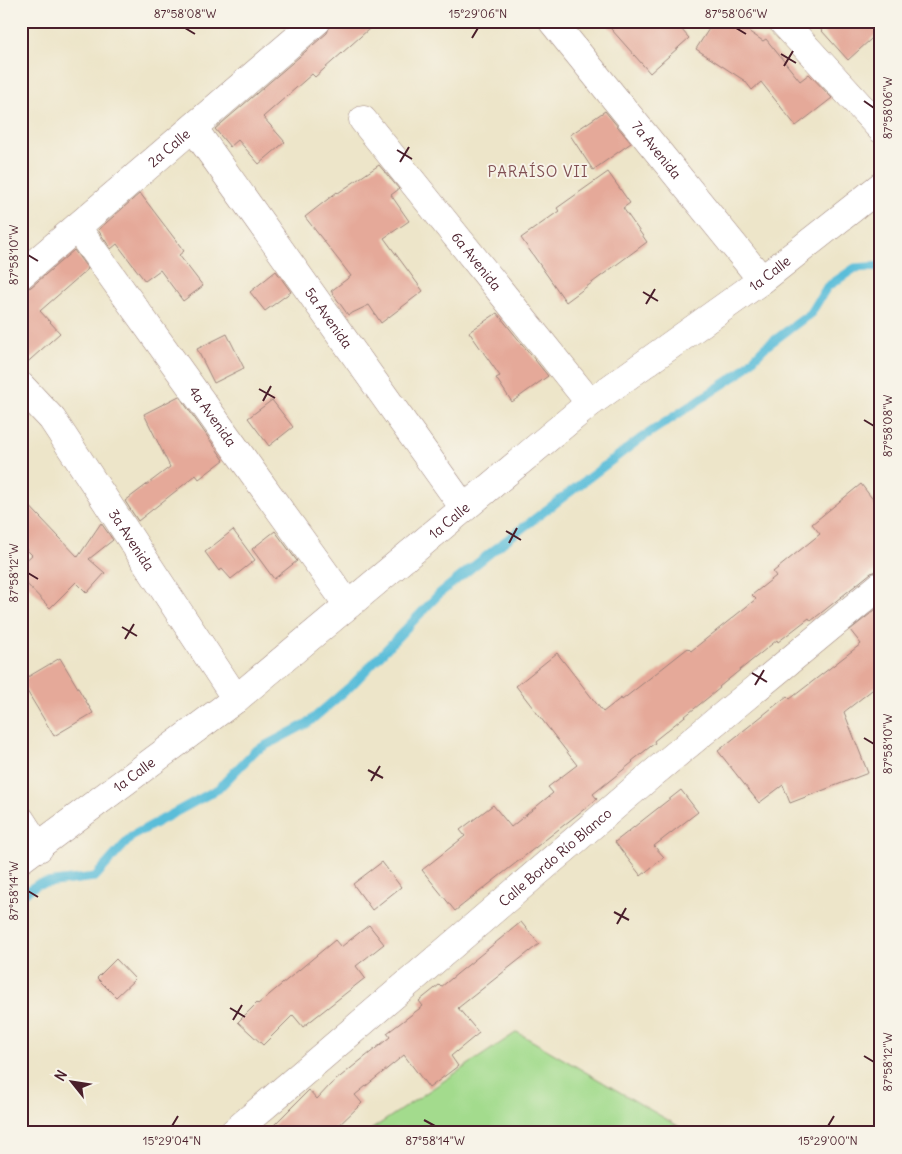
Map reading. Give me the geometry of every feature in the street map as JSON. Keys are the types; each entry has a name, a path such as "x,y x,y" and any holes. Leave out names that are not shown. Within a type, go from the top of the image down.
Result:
{"street":[{"name":"2a Calle","path":"21,275 194,129 317,21"},
{"name":"7a Avenida","path":"552,21 762,280"},
{"path":"782,21 881,129"},
{"name":"6a Avenida","path":"364,120 590,402"},
{"name":"5a Avenida","path":"194,129 464,508"},
{"name":"1a Calle","path":"30,854 236,699 590,402 762,280 881,186"},
{"name":"4a Avenida","path":"77,228 348,605"},
{"name":"3a Avenida","path":"21,386 52,419 236,699"},
{"name":"Calle Bordo Río Blanco","path":"233,1133 642,783 881,585"},
{"path":"21,820 30,854"}],"green space":[{"path":"517,1032 690,1133 366,1133"}],"building":[{"path":"332,21 378,21 315,77 312,74 263,117 285,142 259,164 238,140 230,147 215,129 327,33"},
{"path":"604,21 674,21 689,38 650,73"},
{"path":"714,21 733,21 763,41 766,39 800,81 809,74 832,98 796,126 761,82 752,90 745,81 696,49"},
{"path":"813,21 881,21 881,30 848,60"},
{"path":"605,111 631,143 593,170 570,135"},
{"path":"379,165 399,189 391,195 409,221 384,238 423,291 381,323 369,305 348,315 331,291 351,276 305,217 337,192"},
{"path":"608,172 630,203 623,208 647,242 566,302 521,238 559,211 557,208"},
{"path":"140,193 184,251 179,255 203,286 183,301 160,270 145,281 117,244 111,249 98,230"},
{"path":"74,250 88,269 40,311 60,333 21,368 21,290 31,287"},
{"path":"276,271 291,292 265,311 250,292"},
{"path":"497,313 548,376 512,402 496,378 500,376 469,332"},
{"path":"227,334 244,368 214,383 197,349"},
{"path":"179,396 224,460 199,479 196,475 138,521 125,501 170,467 144,414"},
{"path":"272,400 293,427 269,446 248,418"},
{"path":"861,484 881,510 881,570 871,573 811,621 809,618 778,642 777,640 593,794 597,799 455,911 422,870 465,836 460,830 493,805 511,827 553,793 548,787 577,765 516,686 557,653 603,712 621,698 622,700 688,648 691,651 756,599 752,595 776,576 773,572 820,534 812,524"},
{"path":"21,497 78,557 101,523 113,540 89,559 105,573 87,593 76,582 50,608 21,578 21,565 32,555 21,544"},
{"path":"233,530 255,560 231,579 222,569 219,571 205,552"},
{"path":"275,531 297,561 274,579 252,549"},
{"path":"881,605 881,683 844,712 868,773 790,803 783,785 759,803 718,751 787,696 790,699 861,644 850,630"},
{"path":"60,658 93,713 54,736 21,681"},
{"path":"681,790 698,812 654,846 664,857 641,876 615,842"},
{"path":"382,862 401,887 372,910 353,884"},
{"path":"521,922 539,944 458,1008 479,1033 451,1056 458,1066 429,1088 404,1055 355,1095 362,1103 331,1133 266,1133 309,1090 317,1099 331,1084 390,1037 387,1033 423,1006 419,1001 439,985 441,987"},
{"path":"369,925 384,944 356,966 365,978 303,1027 293,1015 263,1045 238,1022 257,1003 335,940 341,947"},
{"path":"116,959 135,979 116,997 97,978"}],"waterway":[{"path":"21,895 38,884 95,877 132,836 218,789 255,751 308,723 352,685 440,593 640,439 740,373 764,348 811,313 827,287 855,268 881,266"}],"district":[{"name":"PARAÍSO VII","path":"538,172"}]}
